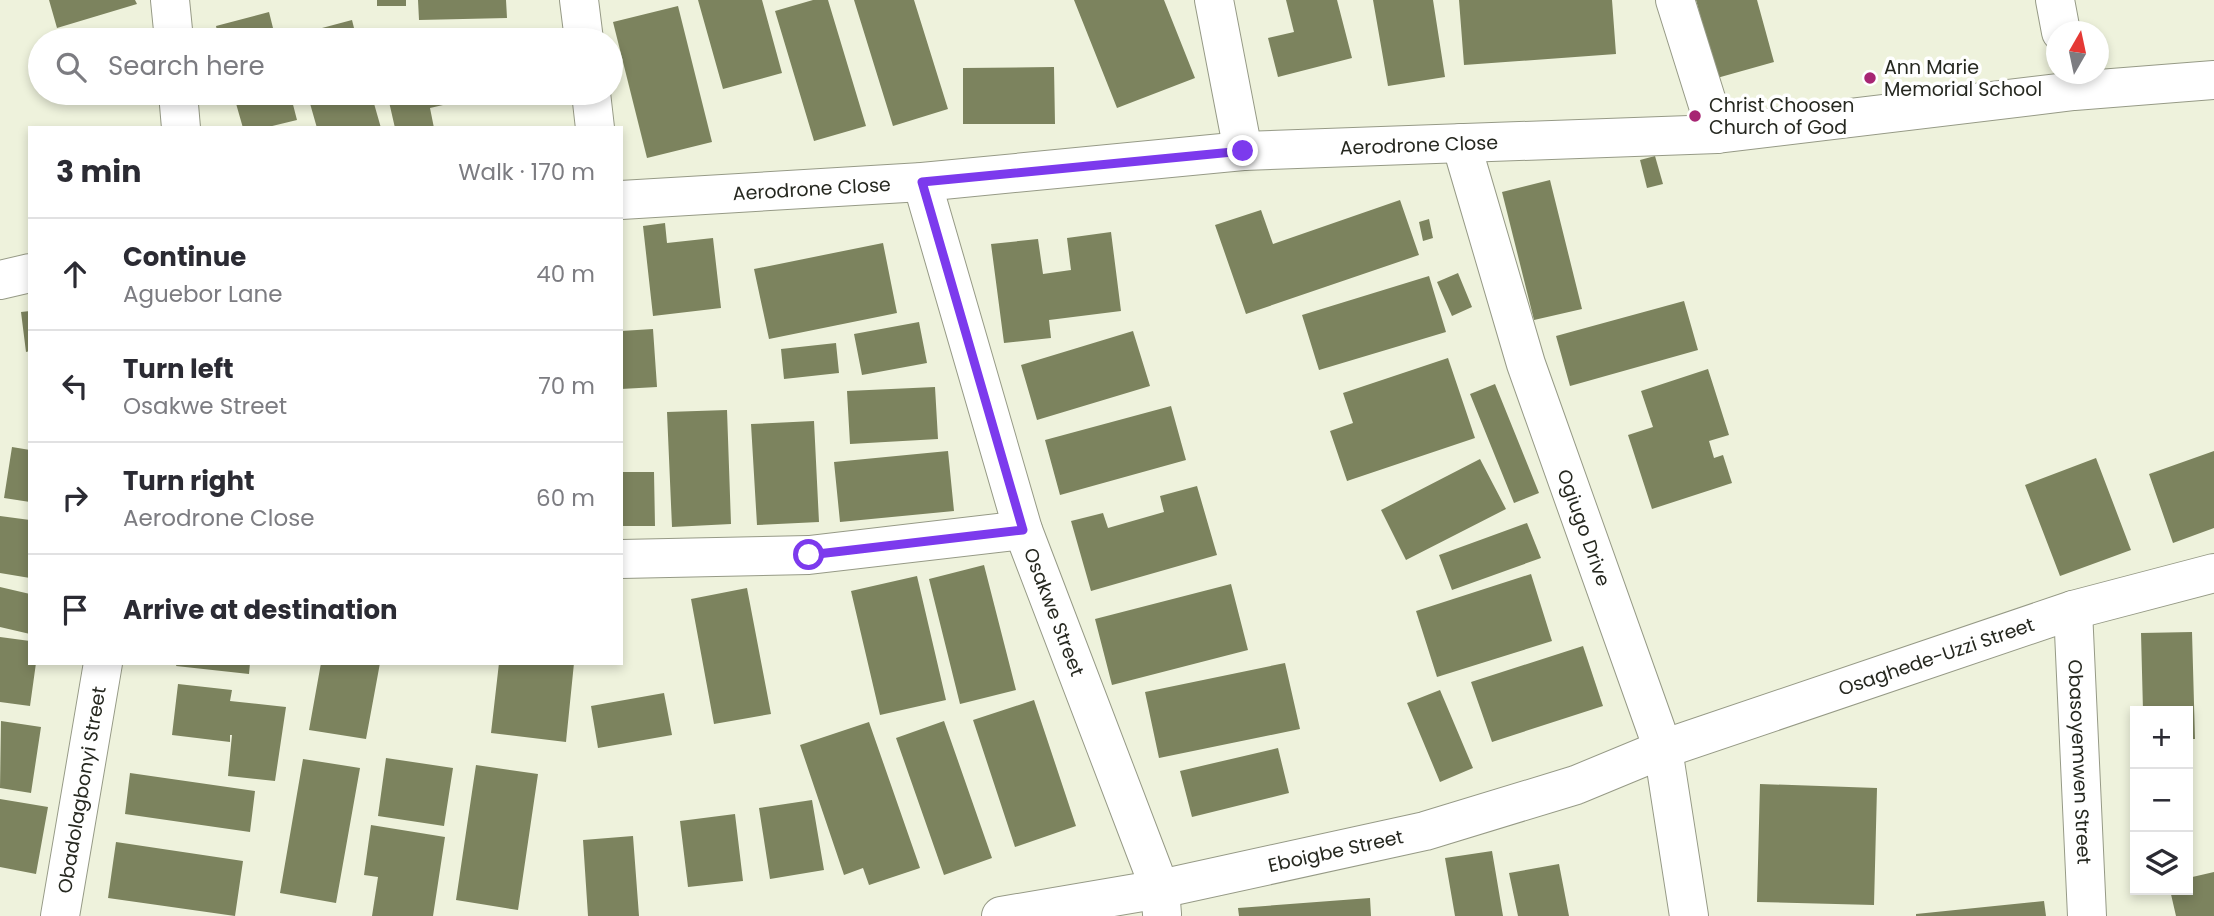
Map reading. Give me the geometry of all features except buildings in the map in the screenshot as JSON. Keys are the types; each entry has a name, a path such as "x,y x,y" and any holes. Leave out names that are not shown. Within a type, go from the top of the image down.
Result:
{"street":[{"path":"170,0 173,28"},
{"path":"579,0 582,28"},
{"path":"1214,0 1243,151"},
{"path":"1675,0 1717,134"},
{"path":"2055,0 2060,21"},
{"name":"Aerodrone Close","path":"2109,81 2214,80"},
{"name":"Aerodrone Close","path":"623,200 922,182 1243,151 1717,134 2058,84"},
{"path":"179,105 181,126"},
{"path":"592,105 595,126"},
{"name":"Ogiugo Drive","path":"1461,143 1525,364 1663,750 1689,916"},
{"name":"Osakwe Street","path":"922,182 1023,530 1161,903"},
{"path":"0,280 28,273"},
{"path":"623,559 809,555 1023,530"},
{"name":"Osaghede-Uzzi Street","path":"1663,750 2073,610 2214,573"},
{"name":"Obasoyemwen Street","path":"2073,610 2087,916"},
{"name":"Obadolagbonyi Street","path":"60,916 103,665"},
{"name":"Eboigbe Street","path":"1001,916 1161,903 1425,831 1576,785 1663,750"}],"place":[{"name":"Ann Marie Memorial School","path":"1870,78"},
{"name":"Christ Choosen Church of God","path":"1695,116"}],"route":[{"path":"809,555 1023,530 922,182 1243,151"}]}
